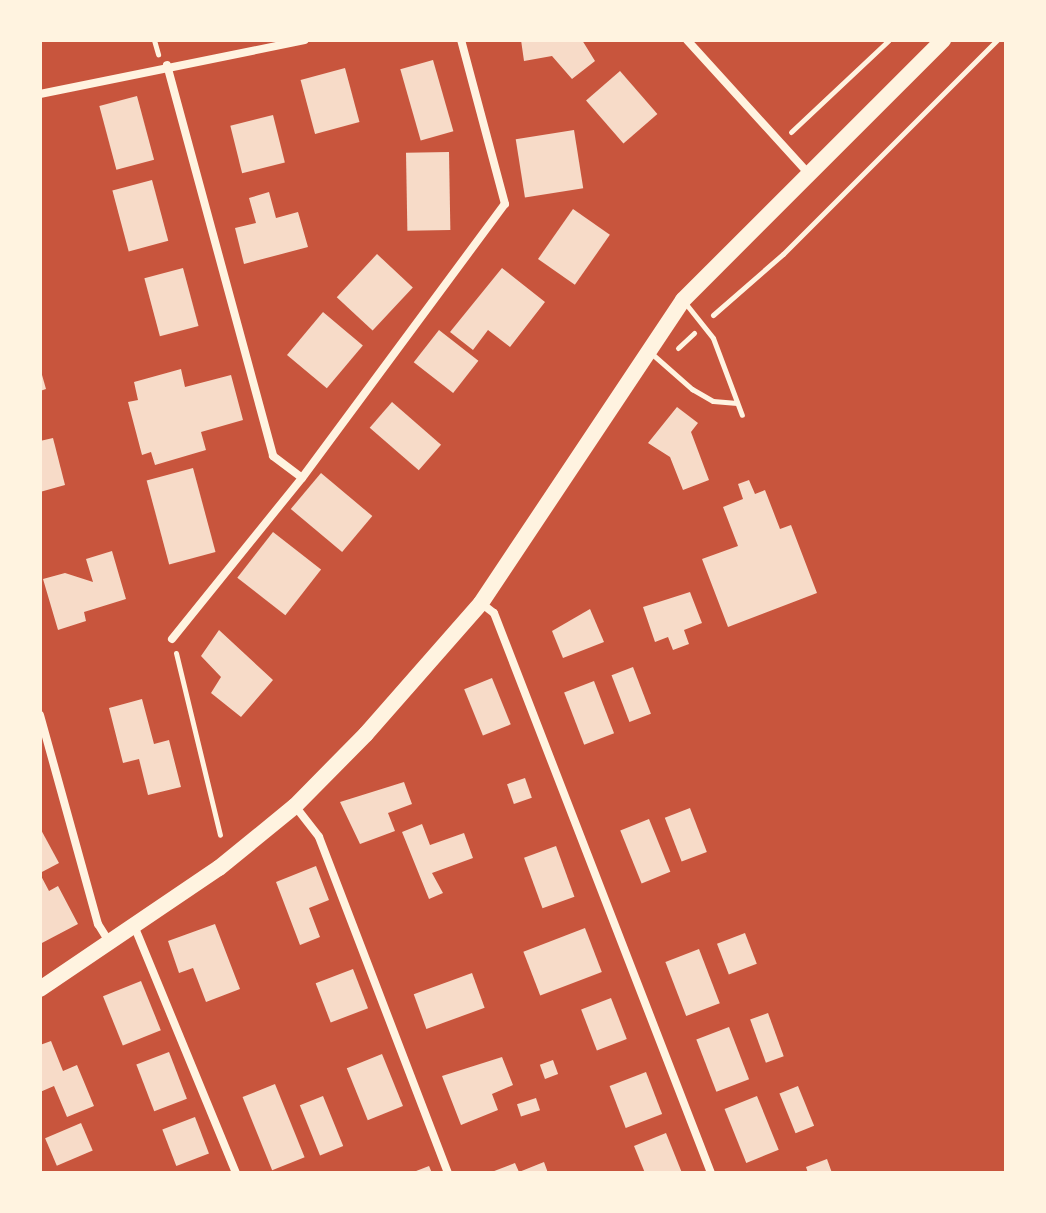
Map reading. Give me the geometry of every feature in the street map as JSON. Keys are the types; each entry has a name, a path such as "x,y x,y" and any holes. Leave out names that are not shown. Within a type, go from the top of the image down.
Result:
{"main road":[{"path":"40,989 135,928 295,806 366,734 481,603 683,300 807,172 943,40"}],"street":[{"path":"40,94 167,65 305,40"},
{"path":"172,639 302,478 505,204 461,40"},
{"path":"687,40 807,172"},
{"path":"167,65 273,456 302,478"},
{"path":"481,603 494,613 711,1173"},
{"path":"40,715 98,924 110,944"},
{"path":"295,806 319,837 448,1173"},
{"path":"135,928 236,1173"}],"lane":[{"path":"683,300 704,323 742,415"},
{"path":"647,350 692,389 713,401 737,403"}],"path":[{"path":"779,142 889,40"},
{"path":"704,323 783,254 997,40"},
{"path":"172,639 220,835"}],"building":[{"path":"521,40 582,40 595,61 572,79 552,56 524,61"},
{"path":"433,60 453,131 421,141 400,69"},
{"path":"345,68 359,122 315,134 301,80"},
{"path":"620,71 657,114 623,144 586,101"},
{"path":"137,96 154,160 116,170 99,106"},
{"path":"273,115 285,163 242,173 230,126"},
{"path":"574,130 583,188 525,198 516,139"},
{"path":"449,152 450,230 407,231 406,153"},
{"path":"152,180 168,241 129,251 112,191"},
{"path":"269,192 276,218 298,212 308,247 244,264 235,228 256,223 249,198"},
{"path":"573,209 610,235 575,285 538,259"},
{"path":"377,254 413,287 373,331 337,297"},
{"path":"183,268 199,326 160,336 144,278"},
{"path":"502,268 545,302 510,347 488,330 473,350 450,332"},
{"path":"323,312 363,345 327,388 287,355"},
{"path":"439,330 478,361 453,393 414,362"},
{"path":"40,368 46,389 40,391"},
{"path":"181,369 185,387 231,375 243,420 201,432 206,450 155,465 151,452 142,455 128,402 138,400 134,382"},
{"path":"392,402 441,445 419,470 370,428"},
{"path":"677,407 698,423 691,432 709,480 683,490 670,457 648,443"},
{"path":"53,438 65,485 40,492 40,441"},
{"path":"193,468 216,552 169,564 147,480"},
{"path":"321,473 372,516 342,552 291,509"},
{"path":"749,480 755,494 765,490 780,529 791,525 817,593 728,627 702,559 738,546 723,507 743,499 738,484"},
{"path":"273,532 321,570 285,615 237,578"},
{"path":"112,551 126,599 84,612 86,621 58,630 43,579 65,573 93,582 86,559"},
{"path":"690,592 702,623 684,630 689,644 673,650 668,637 655,642 643,607"},
{"path":"590,609 604,642 563,658 552,631"},
{"path":"219,630 273,680 241,717 211,693 221,677 201,656"},
{"path":"633,667 651,714 629,722 612,675"},
{"path":"492,678 511,724 483,736 464,689"},
{"path":"594,681 614,733 584,745 564,692"},
{"path":"142,699 154,744 169,740 181,787 148,795 139,759 123,763 109,708"},
{"path":"525,778 532,798 514,804 507,784"},
{"path":"404,782 412,804 388,813 395,831 360,844 340,802"},
{"path":"690,808 707,852 682,862 665,818"},
{"path":"649,819 670,872 642,883 620,831"},
{"path":"422,824 430,845 464,833 473,858 432,873 443,893 429,899 402,832"},
{"path":"40,828 59,863 40,873"},
{"path":"556,846 574,897 543,908 524,858"},
{"path":"316,866 329,900 309,908 320,937 300,945 276,882"},
{"path":"40,874 49,891 58,886 78,924 40,944"},
{"path":"215,924 240,989 206,1002 193,968 179,973 168,941"},
{"path":"585,928 602,972 540,996 523,952"},
{"path":"745,933 757,964 729,975 717,944"},
{"path":"699,949 720,1003 686,1016 665,962"},
{"path":"353,969 368,1008 331,1023 316,983"},
{"path":"472,973 485,1008 426,1029 414,994"},
{"path":"141,981 161,1030 123,1045 103,996"},
{"path":"611,998 627,1039 597,1051 581,1009"},
{"path":"768,1013 784,1056 766,1063 750,1019"},
{"path":"729,1027 749,1079 716,1092 696,1040"},
{"path":"51,1041 63,1071 77,1065 94,1106 67,1117 54,1086 40,1092 40,1045"},
{"path":"169,1052 187,1099 154,1111 136,1065"},
{"path":"382,1054 403,1106 368,1120 347,1068"},
{"path":"502,1057 513,1085 492,1094 498,1110 461,1125 442,1076"},
{"path":"553,1060 558,1074 545,1079 540,1065"},
{"path":"646,1072 662,1114 626,1128 610,1086"},
{"path":"275,1084 305,1157 272,1170 243,1097"},
{"path":"798,1086 814,1126 796,1133 779,1093"},
{"path":"323,1096 343,1146 320,1155 300,1105"},
{"path":"757,1096 779,1150 746,1163 725,1109"},
{"path":"536,1098 540,1110 521,1117 517,1104"},
{"path":"195,1117 209,1153 176,1166 162,1130"},
{"path":"81,1123 93,1151 57,1166 45,1138"},
{"path":"666,1133 682,1173 645,1173 634,1146"},
{"path":"827,1159 832,1173 808,1173 806,1167"},
{"path":"544,1162 548,1173 489,1173 515,1163 519,1172"},
{"path":"429,1166 432,1173 411,1173"}]}
